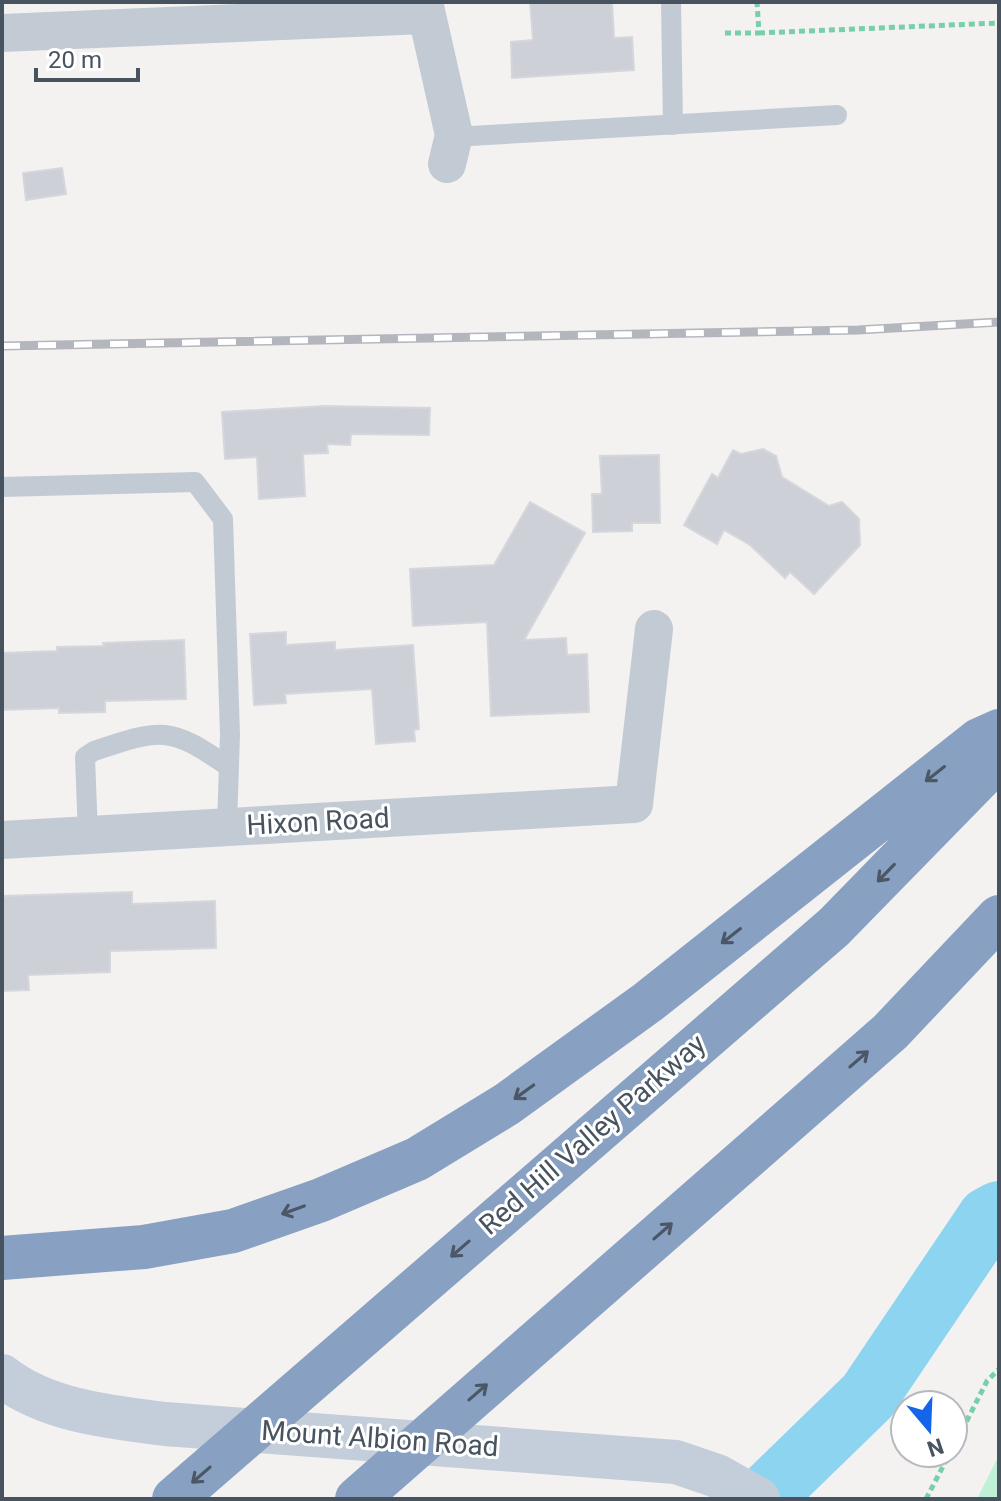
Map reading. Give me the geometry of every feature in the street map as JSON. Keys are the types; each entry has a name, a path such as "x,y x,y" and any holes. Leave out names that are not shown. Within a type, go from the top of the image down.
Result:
{"highway":[{"path":"2,1258 144,1247 233,1231 321,1200 417,1159 507,1104 648,1002 979,740 999,731"},
{"name":"Red Hill Valley Parkway","path":"174,1499 834,927 999,758"},
{"path":"357,1499 890,1032 999,917"}],"street":[{"path":"2,33 430,6 450,151"},
{"name":"Hixon Road","path":"2,840 634,804 654,629"},
{"name":"Mount Albion Road","path":"2,1376 53,1402 97,1415 165,1424 568,1451 676,1462 717,1476 758,1499"}],"lane":[{"path":"671,2 673,125"},
{"path":"450,151 673,125 837,115"},
{"path":"2,487 195,482 223,519 229,767 227,826"},
{"path":"88,835 85,757 94,751 159,733 185,737 229,767"}],"path":[{"path":"757,2 759,33"},
{"path":"725,33 999,23"},
{"path":"969,1416 987,1381 999,1369"},
{"path":"926,1499 942,1469"}],"green space":[{"path":"999,1455 999,1499 977,1499"}],"building":[{"path":"530,2 612,2 614,38 632,37 634,70 512,78 511,42 533,40"},
{"path":"62,168 66,194 26,200 23,173"},
{"path":"325,406 430,408 429,435 351,434 350,445 327,444 328,453 303,454 305,496 259,499 257,457 225,459 222,412"},
{"path":"763,449 776,456 782,477 829,506 842,502 859,519 860,545 814,594 790,572 785,578 750,545 724,530 717,544 684,525 712,474 718,478 733,450 741,454"},
{"path":"659,455 660,523 632,523 632,531 593,532 592,494 602,494 600,456"},
{"path":"530,502 585,533 524,640 566,638 567,655 587,654 589,712 491,716 487,622 413,626 410,569 494,565"},
{"path":"286,632 286,645 335,642 335,650 413,645 419,729 414,730 415,741 376,744 372,689 285,694 286,703 254,705 250,634"},
{"path":"184,640 186,699 105,701 105,712 59,713 59,708 2,710 2,653 57,651 57,647 104,646 103,643"},
{"path":"132,892 132,904 215,901 216,948 110,951 110,972 28,975 29,990 2,991 2,896"}],"waterway":[{"path":"762,1499 868,1396 988,1218 999,1212"}],"railway":[{"path":"2,346 858,330 999,322"}]}
